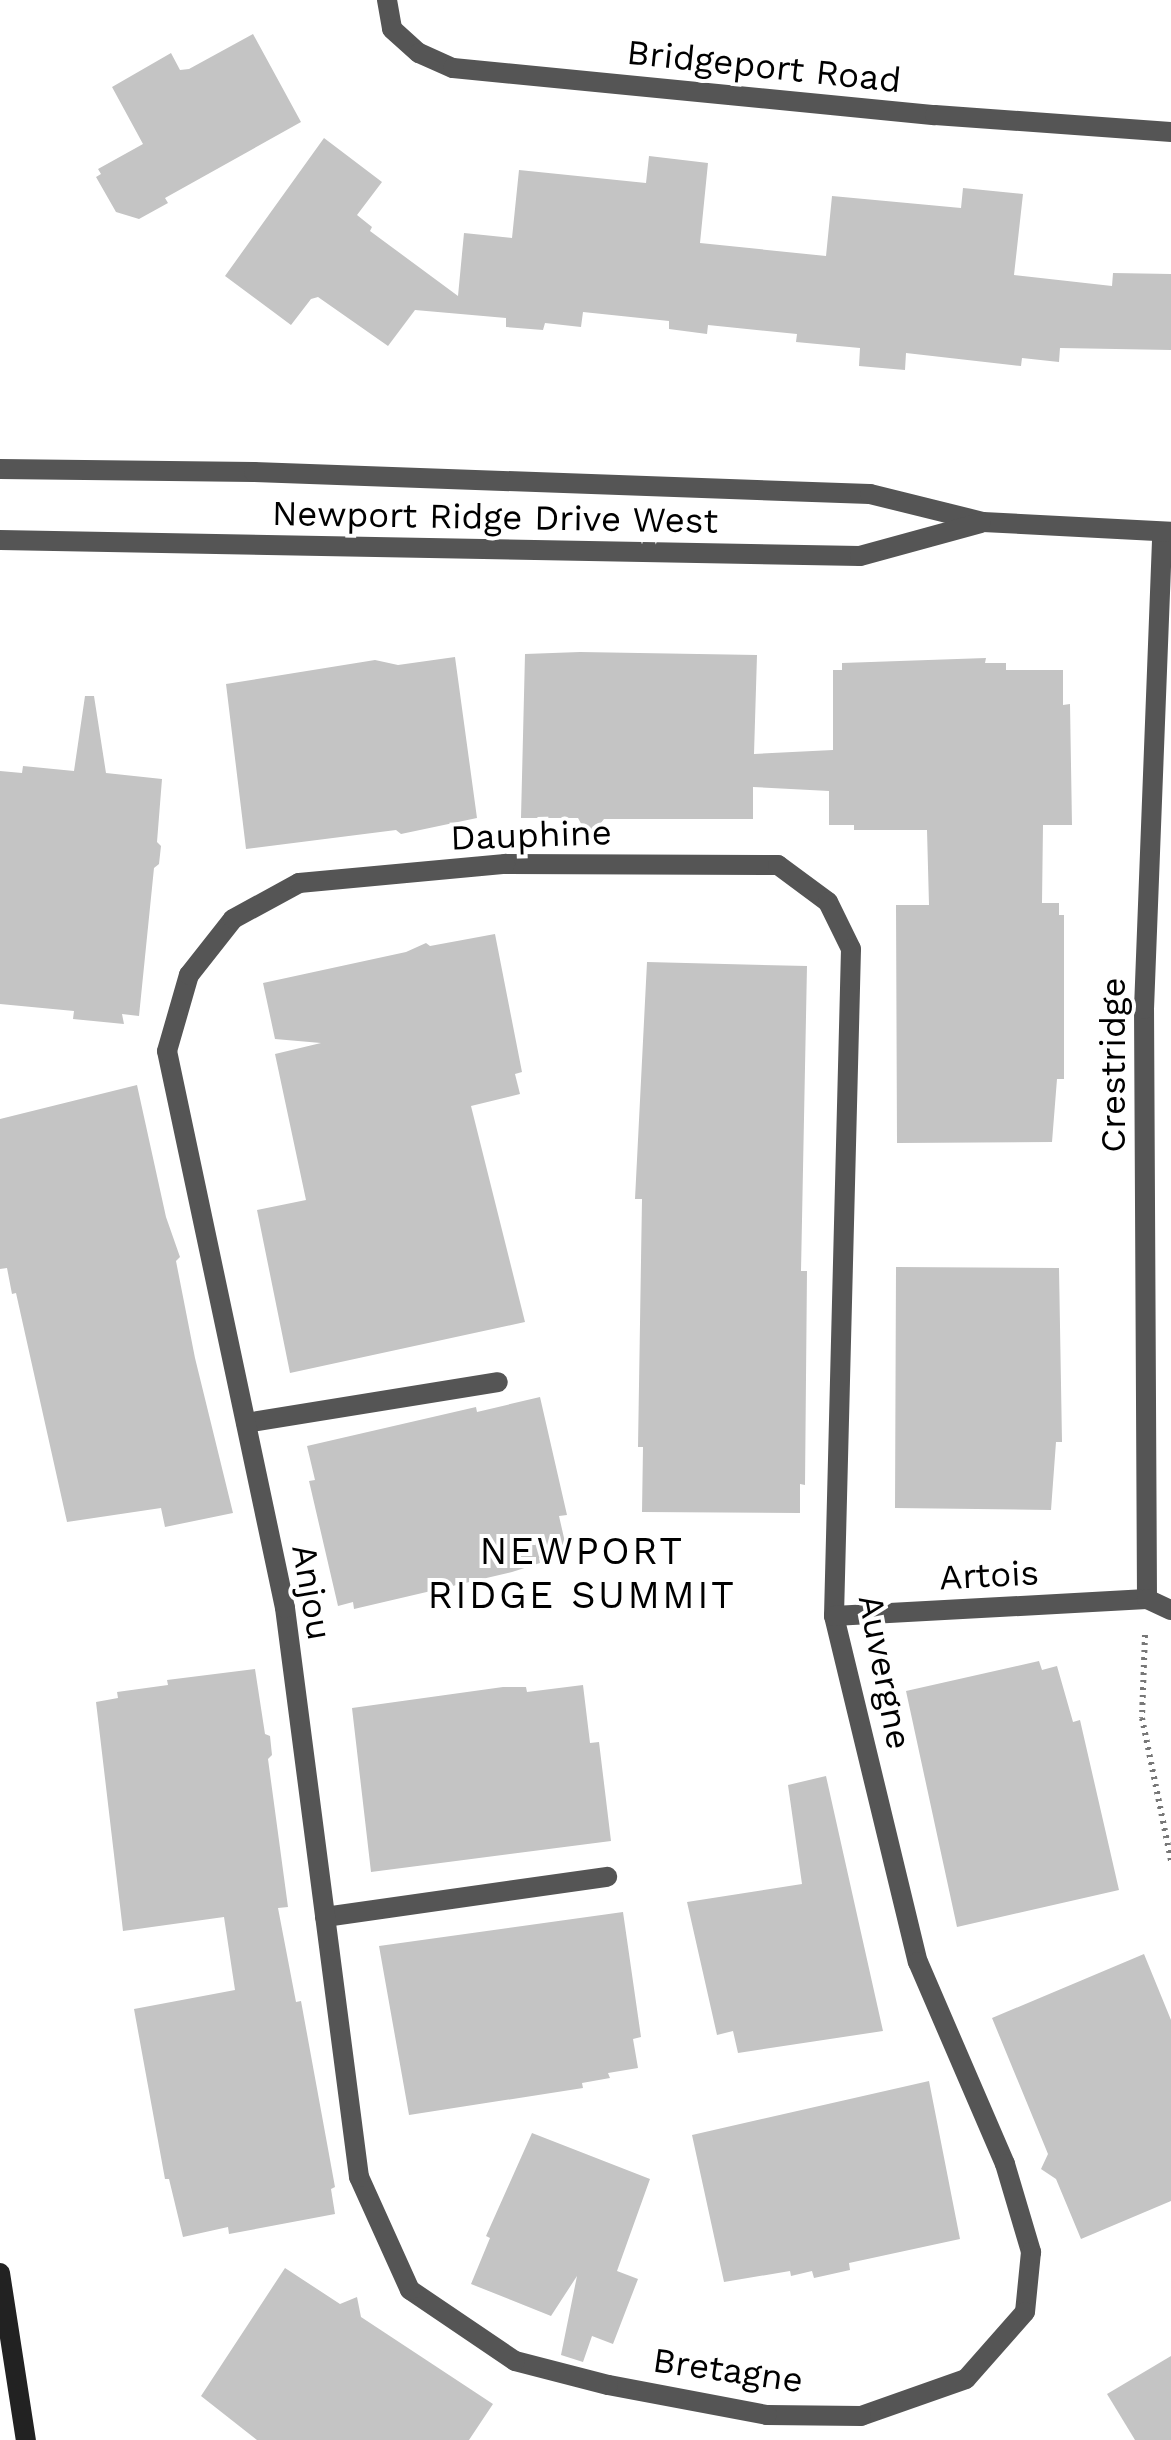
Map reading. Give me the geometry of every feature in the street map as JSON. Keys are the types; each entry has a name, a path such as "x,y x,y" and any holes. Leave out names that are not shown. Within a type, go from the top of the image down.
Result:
{"main road":[{"path":"0,2273 26,2440"}],"street":[{"name":"Bridgeport Road","path":"387,0 392,28 419,52 453,68 936,116 1171,132"},
{"name":"Newport Ridge Drive West","path":"0,469 254,472 870,494 983,522 1166,532"},
{"name":"Newport Ridge Drive West","path":"0,540 860,556 983,522"},
{"name":"Crestridge","path":"1147,1599 1144,1009 1166,532"},
{"name":"Dauphine","path":"233,919 299,883 504,864 778,865 828,902"},
{"name":"Auvergne","path":"828,902 851,950 834,1616 918,1962 1005,2164 1031,2252 1025,2312"},
{"name":"Anjou","path":"233,919 189,976 166,1052 285,1608 359,2177 410,2290"},
{"path":"246,1423 498,1382"},
{"path":"1147,1599 1171,1610"},
{"name":"Artois","path":"834,1616 1147,1599"},
{"path":"325,1917 608,1877"},
{"name":"Bretagne","path":"410,2290 515,2361 608,2385 767,2415 862,2416 966,2379 1025,2312"}],"path":[{"path":"1147,1599 1142,1718 1171,1861"}],"building":[{"path":"253,34 301,122 165,198 168,203 139,219 116,212 96,177 101,174 98,169 143,144 112,87 171,53 180,70 189,69"},
{"path":"324,138 382,182 357,215 372,227 370,231 458,296 464,233 512,238 519,170 646,183 649,156 708,163 700,243 826,256 832,196 961,208 963,188 1023,194 1014,275 1112,286 1113,273 1171,274 1171,350 1060,348 1059,362 1022,358 1021,366 906,353 905,370 859,366 860,348 796,342 797,334 708,325 707,334 669,329 669,321 583,312 581,327 545,323 543,330 506,327 506,318 415,310 388,346 318,297 311,299 291,325 225,276"},
{"path":"525,654 757,655 754,754 833,750 833,670 842,670 842,663 986,658 985,663 1006,663 1006,670 1063,670 1063,705 1070,704 1072,825 1043,825 1042,903 1059,903 1059,915 1064,915 1064,1079 1057,1079 1052,1142 897,1143 896,905 929,905 927,830 854,830 854,825 829,825 829,791 753,787 753,819 604,819 589,838 578,818 521,818"},
{"path":"455,657 477,818 401,834 396,830 246,849 226,684 375,660 398,665"},
{"path":"85,696 94,696 106,773 162,779 157,842 161,846 159,864 154,868 139,1016 122,1014 124,1024 73,1019 74,1011 0,1004 0,771 22,773 23,766 74,771"},
{"path":"495,934 522,1072 515,1074 520,1094 471,1106 525,1322 290,1373 257,1210 306,1200 275,1054 321,1043 275,1039 263,983 406,952 426,943 430,946"},
{"path":"647,962 807,966 801,1271 807,1271 805,1485 800,1484 800,1513 642,1512 643,1447 638,1447 642,1199 635,1199"},
{"path":"137,1085 166,1217 180,1257 176,1261 195,1358 233,1513 165,1527 161,1508 67,1522 16,1293 12,1294 7,1268 0,1269 0,1119"},
{"path":"896,1267 1059,1268 1062,1442 1056,1442 1051,1510 895,1508"},
{"path":"540,1397 567,1515 559,1516 567,1551 539,1558 540,1563 512,1572 354,1609 353,1602 338,1606 309,1481 315,1480 307,1446 476,1407 477,1412"},
{"path":"1039,1661 1042,1670 1057,1666 1073,1722 1080,1720 1119,1890 957,1927 906,1691"},
{"path":"255,1669 265,1734 270,1736 272,1755 268,1759 288,1907 278,1908 296,2002 301,2001 335,2187 331,2189 335,2214 229,2234 228,2227 183,2237 169,2179 165,2179 134,2009 235,1990 224,1917 123,1931 96,1702 118,1698 117,1692 168,1685 167,1680"},
{"path":"583,1685 590,1743 599,1742 611,1841 371,1872 352,1708 503,1687 526,1687 527,1692"},
{"path":"826,1776 883,2031 738,2053 733,2031 717,2035 687,1902 802,1884 788,1785"},
{"path":"623,1912 641,2037 633,2039 638,2068 608,2073 610,2078 582,2083 583,2088 409,2115 379,1946"},
{"path":"1144,1954 1171,2020 1171,2201 1081,2239 1056,2179 1041,2169 1048,2154 992,2018"},
{"path":"929,2081 960,2239 849,2263 850,2270 814,2278 812,2271 791,2276 790,2271 724,2282 692,2135"},
{"path":"532,2133 650,2179 617,2271 638,2279 613,2344 592,2336 583,2362 561,2355 577,2276 551,2316 471,2284 490,2238 486,2236"},
{"path":"285,2268 340,2304 357,2297 361,2317 493,2404 469,2440 257,2440 201,2396"},
{"path":"1171,2356 1171,2440 1135,2440 1107,2394"}],"district":[{"name":"NEWPORT RIDGE SUMMIT","path":"582,1574"}]}
